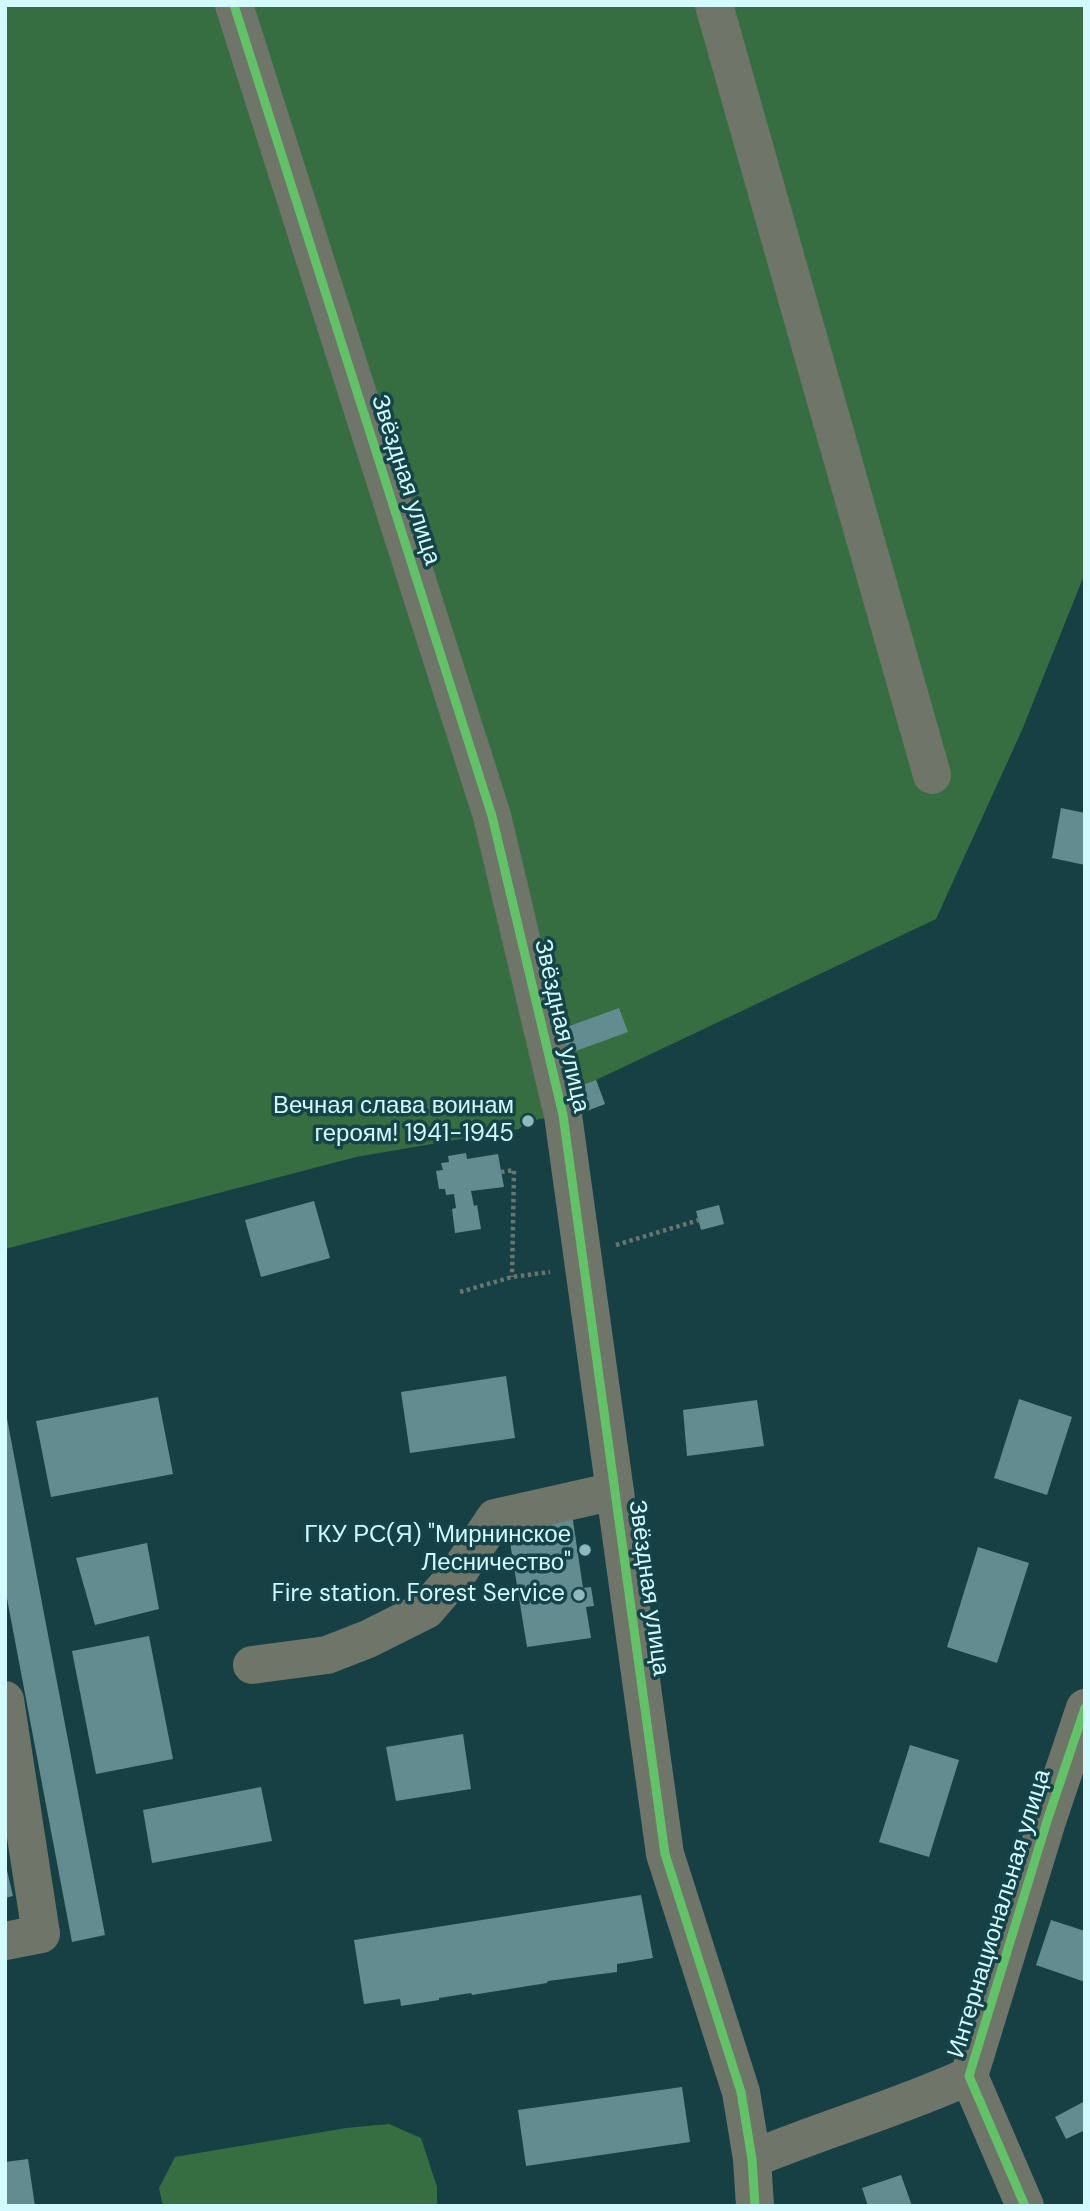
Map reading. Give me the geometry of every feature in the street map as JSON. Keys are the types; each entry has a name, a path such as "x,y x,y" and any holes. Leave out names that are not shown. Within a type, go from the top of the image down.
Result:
{"street":[{"name":"Звёздная улица","path":"234,5 492,816 563,1115 665,1854 741,2092 752,2159 755,2206"},
{"path":"715,5 932,775"},
{"path":"252,1665 327,1655 426,1611 458,1573 495,1518 615,1491"},
{"name":"Интернациональная улица","path":"1025,2206 970,2076 1047,1821 1085,1708"},
{"path":"5,1941 41,1934 15,1828 6,1711"},
{"name":"Интернациональная улица","path":"752,2159 932,2093 970,2076"}],"path":[{"path":"501,1172 514,1170 512,1276"}],"green space":[{"path":"5,5 1085,5 1085,573 1022,730 936,919 596,1080 605,1104 584,1112 528,1121 519,1129 356,1157 5,1249"},
{"path":"389,2124 421,2138 437,2187 437,2206 163,2206 159,2188 175,2157 346,2128"}],"building":[{"path":"1061,808 1085,813 1085,865 1052,858"},
{"path":"619,1008 628,1032 562,1056 553,1032"},
{"path":"596,1080 605,1104 584,1112 575,1088"},
{"path":"466,1153 467,1159 498,1154 504,1187 471,1191 474,1206 477,1205 481,1229 455,1233 452,1209 456,1208 454,1194 446,1195 445,1189 439,1189 436,1171 443,1170 441,1163 449,1162 448,1156"},
{"path":"314,1201 330,1258 261,1277 245,1220"},
{"path":"719,1205 724,1224 701,1230 696,1211"},
{"path":"506,1376 515,1438 410,1453 401,1392"},
{"path":"158,1397 173,1474 51,1497 36,1421"},
{"path":"1019,1399 1072,1417 1047,1495 994,1478"},
{"path":"757,1400 764,1446 687,1456 683,1410"},
{"path":"5,1408 105,1935 72,1942 5,1588"},
{"path":"572,1514 583,1588 591,1587 594,1606 586,1607 591,1638 527,1647 507,1524"},
{"path":"147,1543 159,1609 95,1625 76,1558"},
{"path":"978,1547 1029,1563 997,1663 947,1647"},
{"path":"149,1636 173,1759 96,1774 72,1651"},
{"path":"463,1734 471,1789 396,1801 386,1747"},
{"path":"910,1745 959,1760 929,1857 879,1842"},
{"path":"261,1787 272,1841 152,1863 143,1810"},
{"path":"5,1862 13,1896 5,1898"},
{"path":"641,1895 653,1958 617,1964 617,1972 401,2006 400,1999 364,2004 354,1940"},
{"path":"1051,1920 1085,1931 1085,1982 1036,1965"},
{"path":"682,2087 690,2142 526,2166 518,2110"},
{"path":"1085,2101 1085,2130 1066,2139 1055,2117"},
{"path":"28,2159 35,2206 5,2206 5,2162"},
{"path":"901,2175 912,2206 868,2206 862,2188"}],"cycle path":[{"path":"234,5 492,816 563,1115 665,1854 741,2092 752,2159 755,2206"},
{"path":"1025,2206 969,2076 1047,1821 1085,1708"}],"place":[{"name":"Вечная слава воинам героям! 1941-1945","path":"528,1121"},
{"name":"ГКУ РС(Я) \"Мирнинское Лесничество\"","path":"585,1550"},
{"name":"Fire station. Forest Service","path":"579,1595"}]}
